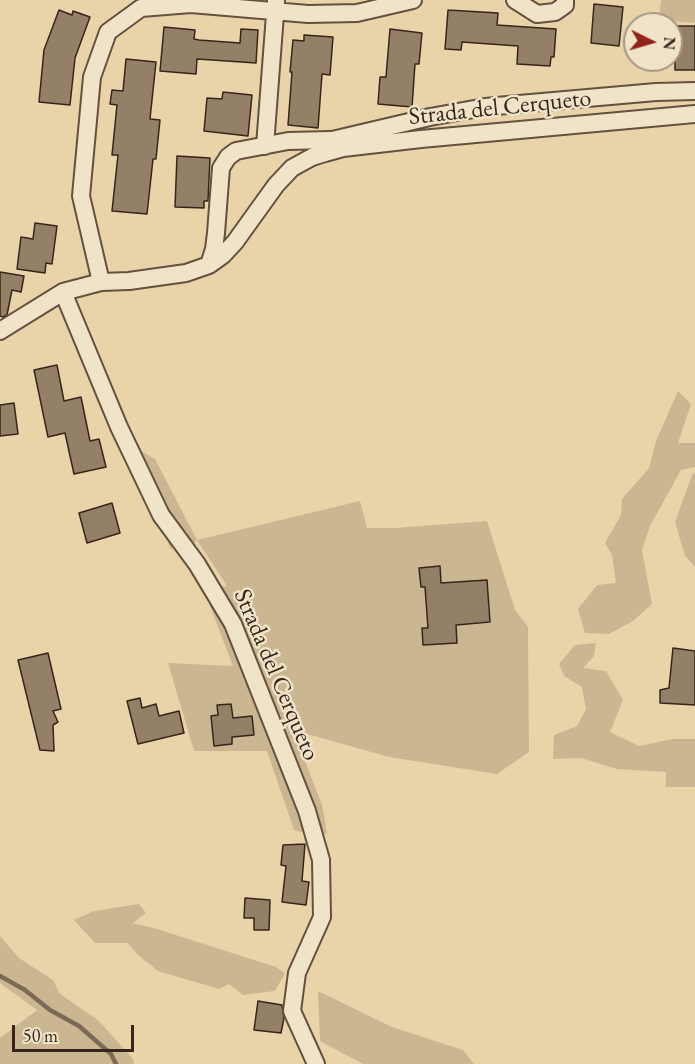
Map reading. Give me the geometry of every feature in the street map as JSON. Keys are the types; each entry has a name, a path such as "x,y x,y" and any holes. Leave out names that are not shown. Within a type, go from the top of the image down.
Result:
{"street":[{"path":"101,282 81,196 92,77 108,32 141,8 190,4 276,6 308,14 357,13 413,0"},
{"path":"515,0 537,14 555,12 565,5 565,0"},
{"path":"265,146 276,6"},
{"name":"Strada del Cerqueto","path":"209,265 216,233 221,168 228,157 236,151 288,141 330,140 484,107 656,92 695,91"},
{"name":"Strada del Cerqueto","path":"0,331 63,292 101,282 129,281 186,273 209,265 235,242 276,185 292,168 312,157 343,148 695,114"},
{"name":"Strada del Cerqueto","path":"312,157 320,146 330,140"},
{"name":"Strada del Cerqueto","path":"63,292 119,427 161,515 197,564 232,624 307,811 321,860 321,917 297,973 292,1011 316,1064"}],"shaded area":[{"path":"661,0 695,0 695,23 683,22 683,12 660,12"},
{"path":"678,391 691,404 678,443 695,443 695,467 681,470 650,526 642,550 652,604 633,621 609,634 585,633 578,609 597,585 616,583 612,555 605,543 621,515 622,499 649,468 656,441"},
{"path":"141,451 155,459 197,540 184,555 177,545 171,549 130,465"},
{"path":"695,472 695,567 685,556 675,522"},
{"path":"360,501 367,528 487,521 515,610 528,627 529,752 497,774 389,757 293,730 322,805 327,833 316,836 294,830 267,751 194,751 168,663 233,666 203,588 227,586 197,540"},
{"path":"596,643 594,656 583,668 606,671 623,700 610,732 639,746 672,739 695,739 695,787 666,787 666,772 617,769 581,758 553,759 554,735 577,726 586,709 582,687 564,676 559,664 575,645"},
{"path":"139,904 146,913 133,923 276,967 285,973 275,991 243,995 229,984 219,989 158,971 138,955 128,943 95,943 74,920 94,911"},
{"path":"0,936 19,958 53,980 60,994 98,1020 133,1059 134,1064 0,1064 0,1038 37,1010 0,983"},
{"path":"318,991 392,1027 463,1050 474,1064 363,1064 320,1041"}],"building":[{"path":"594,4 623,7 619,46 591,43"},
{"path":"59,10 72,15 73,11 90,17 75,58 70,105 39,102 44,50"},
{"path":"448,10 498,13 497,25 556,29 554,57 551,57 550,66 517,64 518,46 462,42 461,50 445,49"},
{"path":"683,26 695,26 695,70 683,70"},
{"path":"164,27 195,30 194,39 240,43 241,29 258,30 256,63 197,59 196,74 160,71"},
{"path":"390,29 422,33 419,64 415,64 412,107 378,104 380,77 386,77"},
{"path":"304,35 333,37 330,75 322,74 318,128 288,125 293,40 304,41"},
{"path":"126,59 156,62 150,119 160,120 147,214 112,211 118,155 112,155 117,105 110,104 112,90 123,91"},
{"path":"223,92 252,95 248,136 204,131 207,98 222,99"},
{"path":"177,156 210,158 208,201 204,201 204,208 175,207"},
{"path":"35,223 57,226 52,264 46,263 45,273 17,269 21,237 33,239"},
{"path":"0,272 24,276 21,292 12,290 7,315 3,317 0,316"},
{"path":"57,365 64,401 81,397 90,441 99,439 106,467 74,474 65,433 48,437 34,370"},
{"path":"14,403 18,434 0,436 0,405"},
{"path":"112,503 120,533 87,543 79,513"},
{"path":"440,566 441,583 487,580 490,622 456,625 457,643 423,645 422,628 428,628 425,587 421,587 419,568"},
{"path":"673,648 695,651 695,705 660,703 660,690 669,688"},
{"path":"48,653 61,709 53,711 58,722 53,725 54,751 40,750 18,660"},
{"path":"140,698 142,708 156,704 159,716 179,711 184,733 138,744 127,701"},
{"path":"231,704 233,718 252,716 254,735 232,737 232,744 214,746 211,716 218,715 217,705"},
{"path":"305,844 302,881 309,882 306,905 282,902 286,866 281,865 283,845"},
{"path":"245,898 270,900 269,930 254,930 254,918 244,918"},
{"path":"258,1001 282,1005 284,1018 281,1033 254,1030"}],"waterway":[{"path":"0,976 25,990 50,1010 79,1026 111,1054 116,1064"}]}
